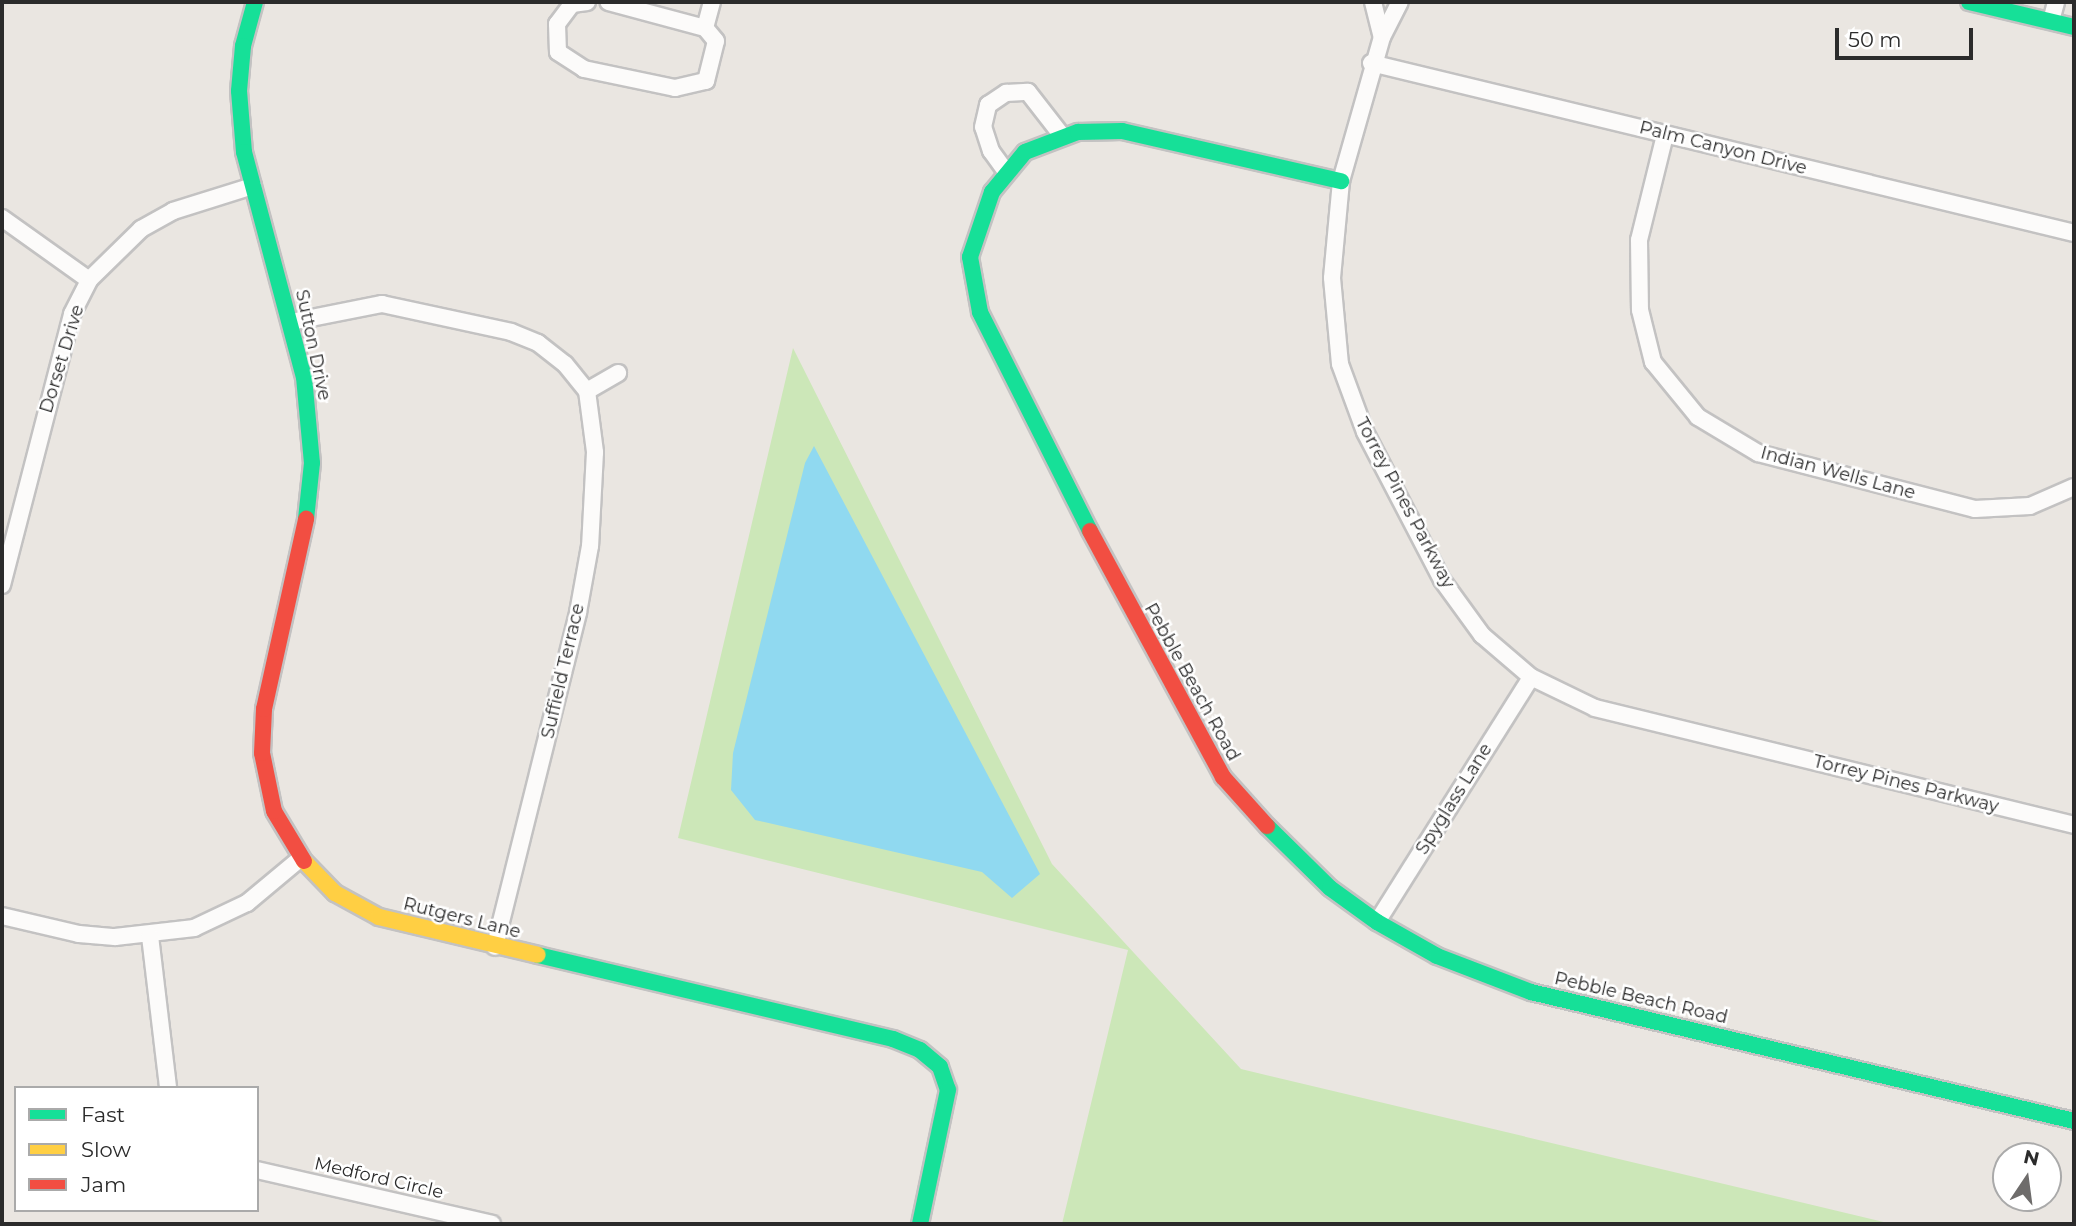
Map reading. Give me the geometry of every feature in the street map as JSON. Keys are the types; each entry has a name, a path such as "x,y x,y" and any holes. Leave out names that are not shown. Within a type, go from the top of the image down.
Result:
{"street":[{"name":"Sutton Drive","path":"255,2 243,46 239,91 244,152 304,377 312,463 304,538 264,709 262,753 274,811 301,858"},
{"path":"587,2 572,4 556,24 558,52 584,69 692,88 706,81 715,56 716,41 705,29 608,2"},
{"path":"705,29 712,2"},
{"path":"1373,2 1382,37"},
{"name":"Torrey Pines Parkway","path":"1400,2 1371,63 1341,181 1332,278 1340,364 1365,432 1442,580 1482,635 1531,677 1595,708 2074,825"},
{"path":"1969,2 2074,27"},
{"path":"2051,21 2056,2"},
{"name":"Palm Canyon Drive","path":"1371,63 2074,233"},
{"path":"1007,173 991,150 983,127 988,105 1006,93 1028,92 1063,137"},
{"name":"Pebble Beach Road","path":"1341,181 1122,131 1078,132 1025,152 992,192 970,257 980,312 1137,624 1223,776 1285,847 1377,922 1437,956 1531,992 2074,1121"},
{"name":"Indian Wells Lane","path":"1665,135 1639,240 1640,310 1653,362 1698,417 1758,453 1975,509 2030,506 2074,487"},
{"name":"Dorset Drive","path":"2,585 72,314 89,281 141,229 173,211 253,186"},
{"path":"2,218 89,281"},
{"path":"291,322 382,304 498,329 538,343 565,364 587,391 618,373"},
{"name":"Suffield Terrace","path":"495,947 578,614 590,546 595,452 587,391"},
{"name":"Spyglass Lane","path":"1377,922 1531,677"},
{"path":"2,916 79,934 150,936 194,928 247,903 301,858"},
{"name":"Rutgers Lane","path":"301,858 335,893 379,917 495,947 892,1039 920,1050 940,1068 948,1090 946,1114 920,1224"},
{"path":"150,936 168,1086"},
{"name":"Medford Circle","path":"259,1170 492,1224"}],"green space":[{"path":"793,348 1052,864 1241,1069 1892,1224 1062,1224 1128,950 678,838"}],"water":[{"path":"814,446 1040,874 1012,898 982,872 755,820 731,790 733,753 805,463"}],"traffic: fast":[{"path":"255,2 243,46 239,91 244,152 304,377 312,463 306,519"},
{"path":"1969,2 2074,27"},
{"path":"1090,531 980,312 970,257 992,192 1025,152 1078,132 1122,131 1341,181"},
{"path":"1267,826 1330,888 1377,922 1437,956 1531,992 2074,1121"},
{"path":"538,955 893,1039 920,1050 940,1067 948,1090 920,1224"}],"traffic: slow":[{"path":"304,861 335,893 379,917 538,955"}],"traffic: jam":[{"path":"304,861 274,811 262,753 264,709 306,519"},
{"path":"1090,531 1223,777 1267,826"}]}
